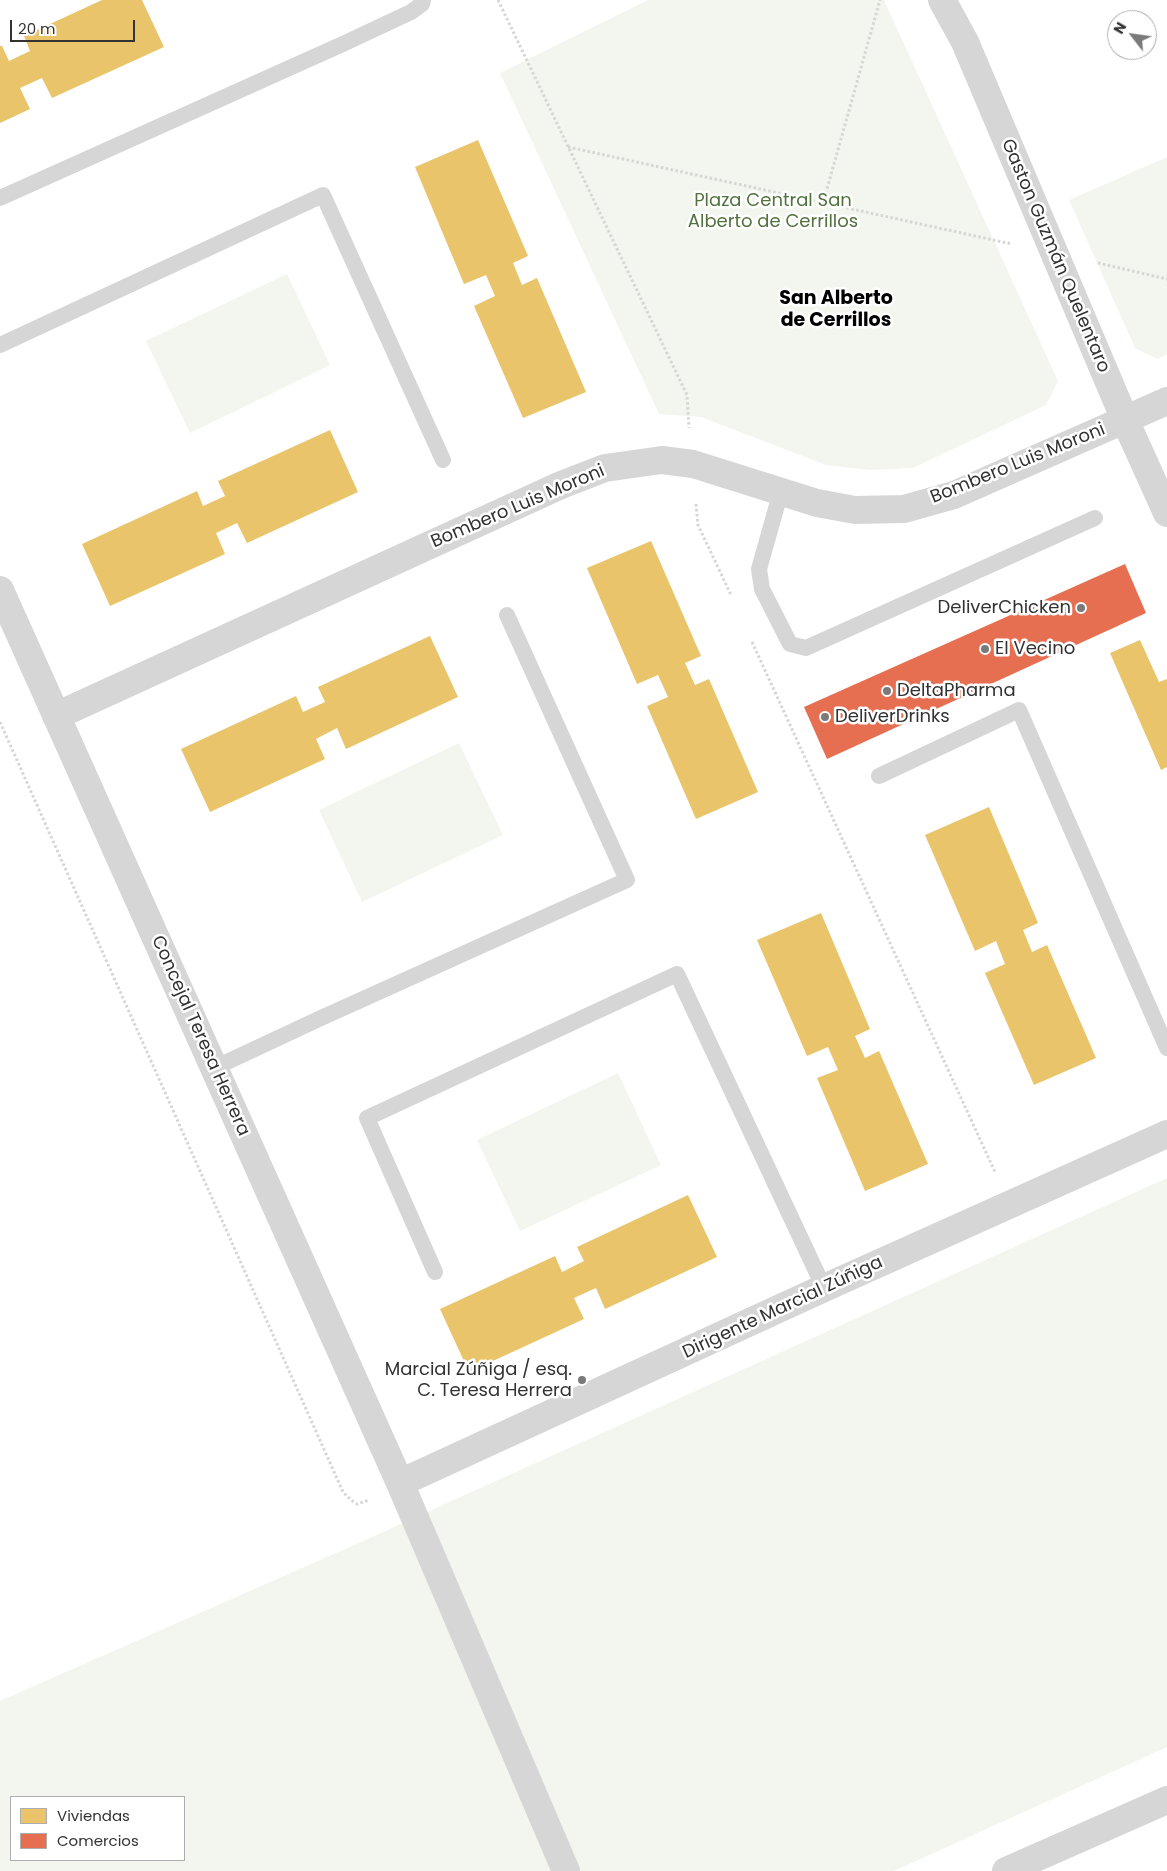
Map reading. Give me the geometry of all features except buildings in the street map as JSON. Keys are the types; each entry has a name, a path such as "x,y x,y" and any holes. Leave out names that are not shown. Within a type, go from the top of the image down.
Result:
{"street":[{"name":"Gaston Guzmán Quelentaro","path":"942,0 965,42 1125,420 1167,513"},
{"name":"Bombero Luis Moroni","path":"56,716 561,485 606,468 662,460 693,464 817,503 855,510 904,509 954,495 1167,401"},
{"name":"Concejal Teresa Herrera","path":"0,590 400,1483 566,1871"},
{"name":"Dirigente Marcial Zúñiga","path":"400,1483 824,1288 1167,1134"},
{"path":"1006,1871 1167,1800"}],"lane":[{"path":"0,198 345,43 411,12 422,4 423,0"},
{"path":"0,345 323,195 442,460"},
{"path":"781,492 759,569 762,589 790,644 806,648 1095,518"},
{"path":"214,1068 627,880 507,614"},
{"path":"879,776 1019,710 1167,1048"},
{"path":"435,1272 367,1118 677,974 824,1288"}],"path":[{"path":"823,203 880,0"},
{"path":"568,146 1167,278"},
{"path":"0,722 344,1492 357,1504 400,1483"}],"green space":[{"name":"Plaza Central San Alberto de Cerrillos","path":"648,0 884,0 1058,381 1046,405 913,468 870,470 826,465 701,417 659,414 500,73"},
{"path":"1167,157 1167,354 1157,359 1135,348 1069,200"},
{"path":"287,274 330,365 190,433 146,341"},
{"path":"459,743 503,835 362,902 319,810"},
{"path":"618,1073 661,1165 520,1231 477,1140"},
{"path":"1167,1178 1167,1747 894,1871 0,1871 0,1701 352,1546"}],"place":[{"name":"DeliverChicken","path":"1081,608"},
{"name":"El Vecino","path":"985,649"},
{"name":"DeltaPharma","path":"887,691"},
{"name":"DeliverDrinks","path":"825,717"},
{"name":"Marcial Zúñiga / esq. C. Teresa Herrera","path":"582,1380"}],"district":[{"name":"San Alberto de Cerrillos","path":"836,310"}]}
